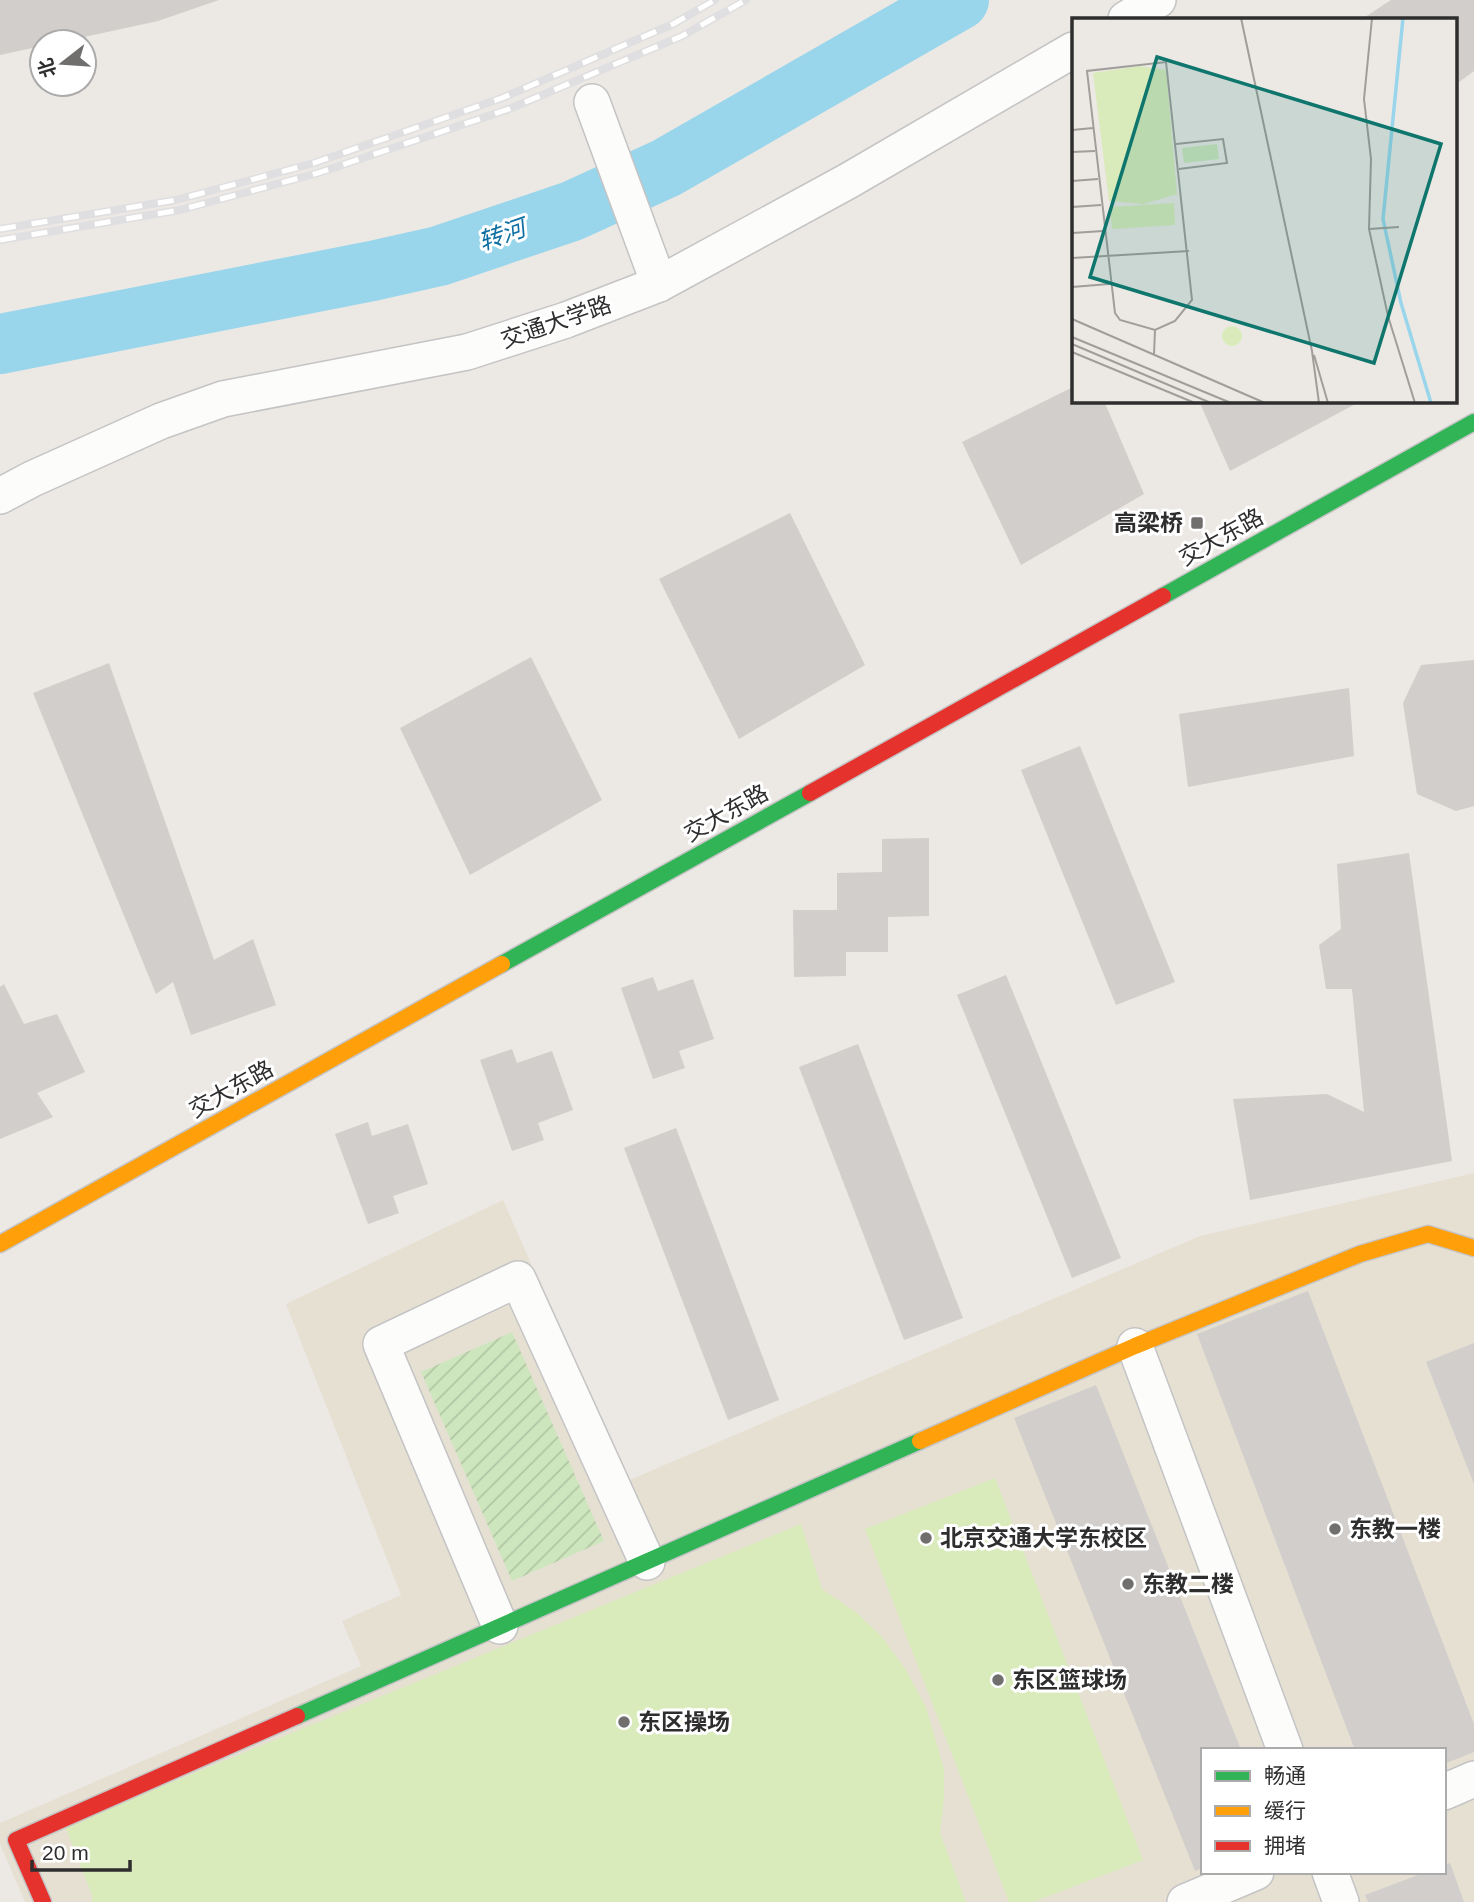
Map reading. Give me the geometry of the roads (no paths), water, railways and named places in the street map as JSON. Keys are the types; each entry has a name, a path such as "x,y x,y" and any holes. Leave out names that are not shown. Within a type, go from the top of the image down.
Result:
{"street":[{"path":"1128,18 1158,0"},
{"name":"交通大学路","path":"0,496 161,421 223,399 467,352 566,320 659,284 848,181 1072,51"},
{"path":"597,117 659,284"},
{"name":"交大东路","path":"0,1244 1474,422"},
{"path":"43,1902 16,1840 1135,1346 1360,1254 1428,1234 1474,1248"},
{"path":"500,1626 381,1345 518,1279 647,1562"},
{"path":"1135,1346 1284,1748"},
{"path":"1446,1790 1474,1779"},
{"path":"1185,1902 1251,1874"},
{"path":"1331,1874 1341,1902"}],"waterway":[{"name":"转河","path":"0,344 439,256 572,211 666,168 959,0"}],"railway":[{"path":"0,229 176,200 314,163 502,98 673,24 715,0"},
{"path":"0,240 180,210 318,173 509,109 682,36 746,0"}],"place":[{"name":"高梁桥","path":"1197,523"},
{"name":"东教一楼","path":"1335,1529"},
{"name":"北京交通大学东校区","path":"926,1538"},
{"name":"东教二楼","path":"1128,1584"},
{"name":"东区篮球场","path":"998,1680"},
{"name":"东区操场","path":"624,1722"}]}
